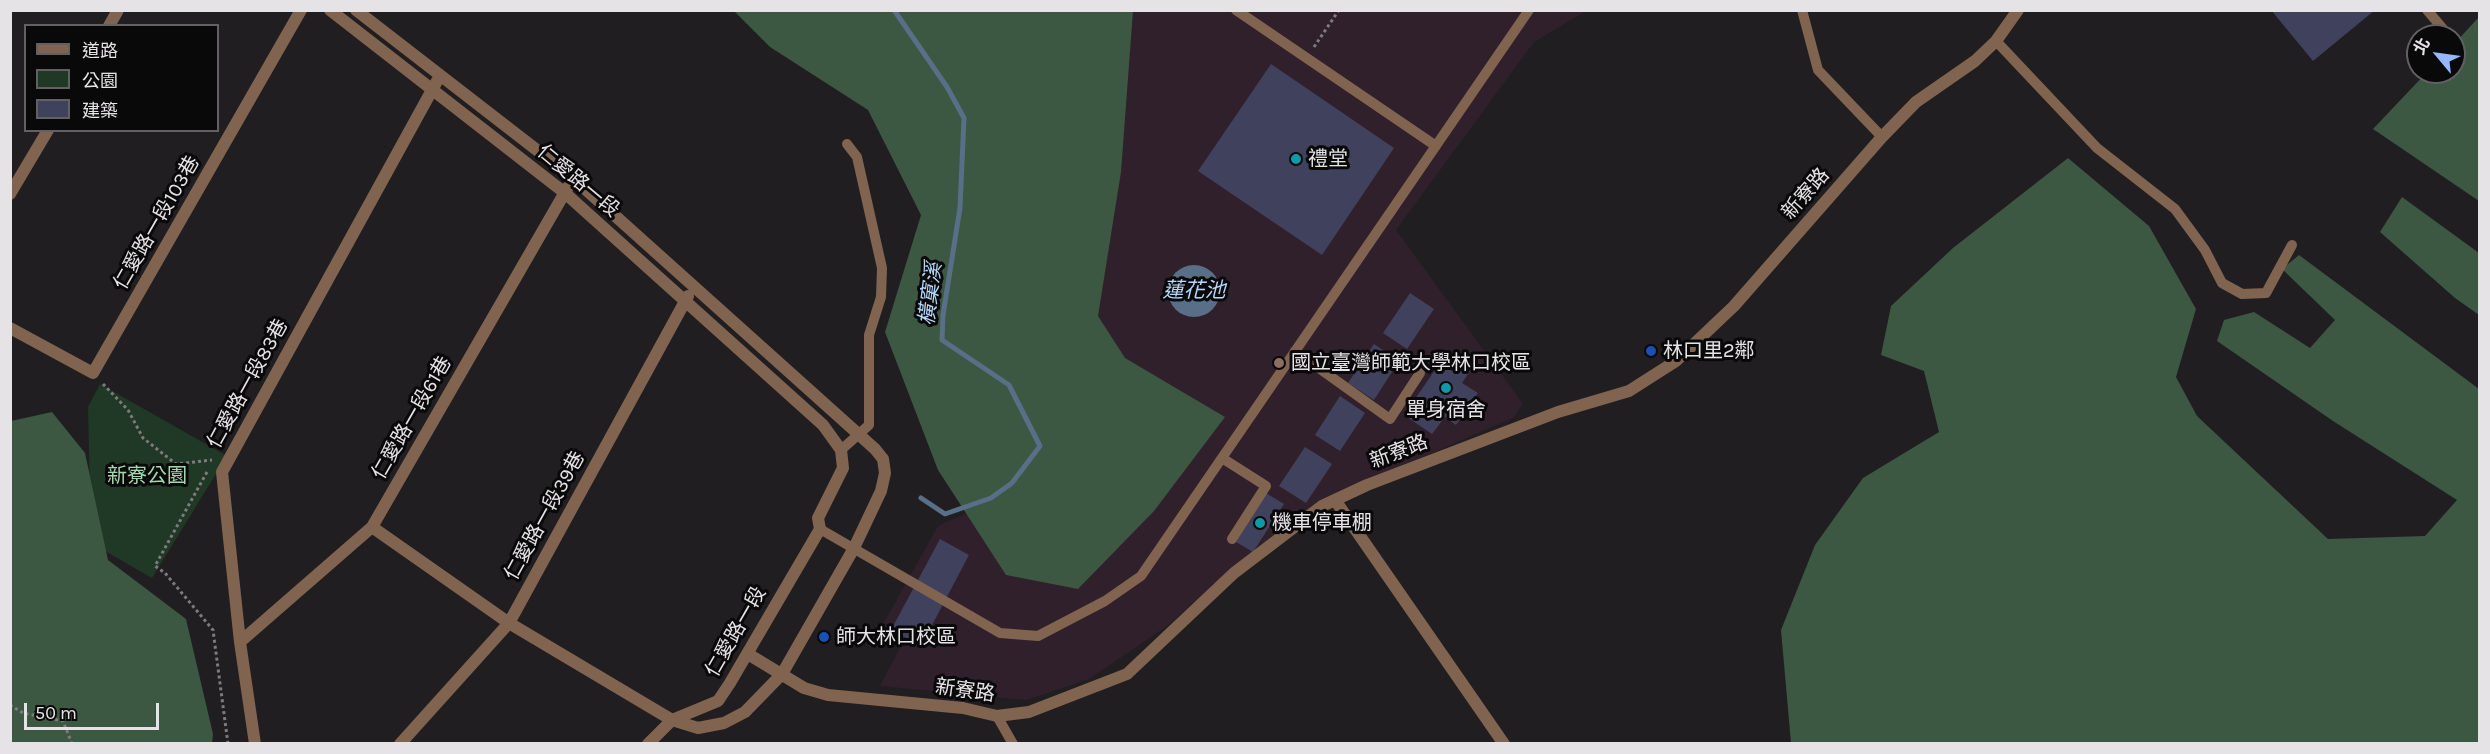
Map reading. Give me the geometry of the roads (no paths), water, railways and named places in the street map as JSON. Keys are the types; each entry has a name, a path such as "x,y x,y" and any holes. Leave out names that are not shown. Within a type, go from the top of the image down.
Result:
{"street":[{"path":"110,24 118,10"},
{"name":"仁愛路一段103巷","path":"10,328 93,374 301,10"},
{"name":"仁愛路一段","path":"330,10 565,193 823,425 841,450 843,468 818,518 820,529 748,654 717,701 672,720"},
{"name":"仁愛路一段","path":"356,10 573,178 860,435 883,459 885,473 881,491 854,548 782,674 745,712 724,723 698,728 672,720"},
{"name":"新寮路","path":"748,654 804,688 828,695 963,708 997,716 1029,712 1127,674 1234,573 1322,506 1558,412 1629,391 1676,360 1734,306 1882,137 1916,102 1975,62 1996,40 2018,10"},
{"name":"仁愛路一段83巷","path":"255,744 240,642 222,472 441,75"},
{"path":"10,194 47,132"},
{"name":"仁愛路一段61巷","path":"240,642 372,527 573,178"},
{"name":"仁愛路一段39巷","path":"400,744 509,623 693,287"},
{"path":"1335,500 1504,744"},
{"path":"372,527 509,623 672,720 648,744"}],"lane":[{"path":"1236,10 1436,146"},
{"path":"820,529 1000,633 1038,636 1105,601 1141,576 1529,10"},
{"path":"1802,10 1818,70 1882,137"},
{"path":"2427,10 2439,24"},
{"path":"1996,40 2097,148 2175,209 2205,250 2222,283 2242,294 2266,293 2292,245"},
{"path":"841,450 860,435 868,425 869,335 881,297 882,268 857,157 847,144"},
{"path":"1295,351 1390,419 1420,373"},
{"path":"1222,458 1266,486 1232,539"},
{"path":"997,716 1012,744"}],"water":[{"name":"蓮花池","path":"1194,265 1204,267 1212,273 1218,281 1220,291 1218,301 1212,309 1204,315 1194,317 1184,315 1176,309 1170,301 1168,291 1170,281 1176,273 1184,267"}],"waterway":[{"name":"橫窠溪","path":"894,10 947,87 964,118 960,208 943,315 942,340 1009,385 1040,446 1012,483 991,498 945,514 921,498"}],"place":[{"name":"禮堂","path":"1296,159"},
{"name":"林口里2鄰","path":"1651,351"},
{"name":"國立臺灣師範大學林口校區","path":"1279,363"},
{"name":"單身宿舍","path":"1446,388"},
{"name":"機車停車棚","path":"1260,523"},
{"name":"師大林口校區","path":"824,637"}],"park label":[{"name":"新寮公園","path":"147,476"}]}
